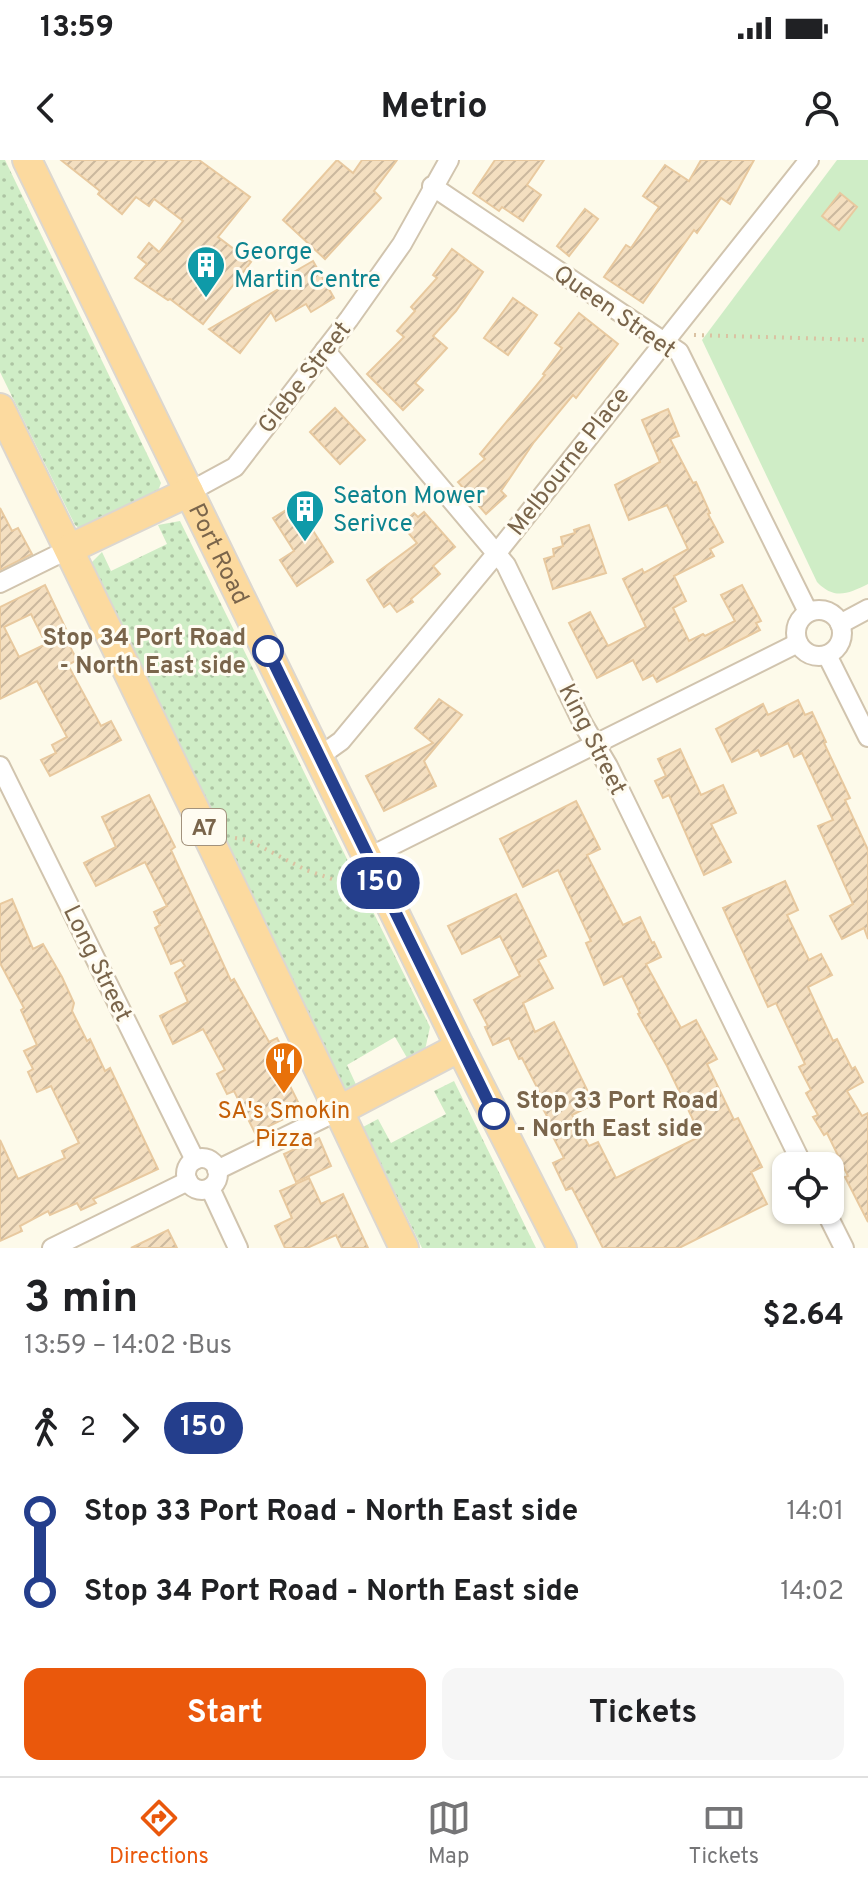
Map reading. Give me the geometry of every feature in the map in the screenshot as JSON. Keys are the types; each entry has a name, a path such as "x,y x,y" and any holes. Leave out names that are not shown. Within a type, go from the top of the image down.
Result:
{"highway":[{"name":"Port Road","path":"27,160 320,756 367,858 562,1248"},
{"name":"A7","path":"0,408 404,1248"},
{"path":"69,549 189,492"},
{"path":"338,1111 460,1047"}],"street":[{"name":"Glebe Street","path":"189,492 235,467 402,244 449,160"},
{"name":"Melbourne Place","path":"320,756 341,741 496,554 809,160"},
{"name":"Queen Street","path":"432,186 679,352 808,612"},
{"name":"King Street","path":"325,350 506,565 796,1152"},
{"path":"0,583 69,549"},
{"path":"840,624 868,609"},
{"path":"823,610 840,624 841,638 827,655 807,653 798,643 795,629 808,612 823,610"},
{"path":"367,858 798,643"},
{"path":"827,655 868,737"},
{"name":"Long Street","path":"0,766 195,1160"},
{"path":"217,1170 338,1111"},
{"path":"195,1160 211,1161 217,1170 217,1181 210,1188 199,1190 188,1181 187,1168 195,1160"},
{"path":"52,1248 188,1181"},
{"path":"210,1188 238,1248"},
{"path":"832,1224 844,1248"}],"path":[{"path":"692,334 868,340"},
{"path":"212,845 235,838 248,840 306,870 335,880"}],"green space":[{"path":"0,160 5,160 161,483 158,491 89,530 81,530 75,525 0,372"},
{"path":"837,160 868,160 868,584 841,594 823,588 817,582 702,340"},
{"path":"180,521 430,1027 425,1050 410,1063 395,1037 347,1065 359,1091 345,1092 90,564 102,552 111,571 167,544 158,525"},
{"path":"454,1081 536,1248 422,1248 363,1127 378,1119 391,1143 446,1114 434,1091"}],"building":[{"path":"61,160 199,160 250,197 218,237 251,262 203,324 135,278 147,264 138,257 149,243 159,252 183,221 154,199 149,206 136,197 122,214 98,194 100,191"},
{"path":"337,160 353,173 362,160 397,160 374,191 381,198 325,259 283,220"},
{"path":"495,160 544,160 527,185 541,195 523,221 502,207 499,211 473,193"},
{"path":"701,160 754,160 730,204 721,198 697,233 694,230 643,303 604,277 626,245 631,248 659,207 643,196 665,165 689,181"},
{"path":"840,193 857,207 839,230 822,216"},
{"path":"585,209 598,219 569,256 557,246"},
{"path":"452,249 483,272 456,311 433,336 447,348 415,383 423,390 403,410 367,374 404,337 397,331 415,311 411,307 437,278 433,275"},
{"path":"313,261 334,298 311,312 306,304 276,321 271,312 240,353 209,329 289,283 285,277"},
{"path":"513,298 537,315 508,355 484,338"},
{"path":"579,313 618,344 576,398 573,395 534,442 501,491 506,496 486,514 458,482 485,459 480,454 545,375 562,348 555,343"},
{"path":"335,408 365,440 340,464 310,432"},
{"path":"668,409 679,436 670,439 693,483 696,482 723,542 710,549 714,556 674,576 686,601 673,608 689,641 703,634 705,636 735,621 721,595 742,585 761,621 756,623 760,630 657,682 653,675 643,680 633,660 597,678 569,623 590,612 608,646 646,627 623,579 642,569 644,573 688,549 667,505 629,520 615,485 660,462 642,420"},
{"name":"Seaton Mower Serivce","path":"296,504 333,562 297,586 280,560 294,551 273,518"},
{"path":"0,508 12,531 18,528 32,554 0,570"},
{"path":"424,512 455,547 433,566 440,574 411,599 413,602 397,612 390,603 384,607 367,580 417,543 401,524 414,513 418,517"},
{"path":"589,525 606,573 553,589 544,559 554,556 553,549 563,546 561,537"},
{"path":"45,585 66,629 62,631 77,660 68,665 101,726 111,721 121,740 50,776 41,760 56,753 52,745 67,737 37,681 0,699 0,607","holes":["31,614 46,644 19,657 4,627"]},
{"path":"439,699 462,715 424,761 436,786 384,811 366,776 433,743 415,728"},
{"path":"798,700 805,715 812,712 826,742 850,798 845,800 868,850 868,939 864,928 842,939 830,916 853,904 818,826 833,820 802,753 794,757 788,743 761,756 758,750 732,762 716,729 763,704 768,715"},
{"path":"680,749 701,795 723,785 736,813 711,824 731,862 704,875 669,795 663,798 655,781 666,776 658,759"},
{"path":"149,795 175,847 171,850 231,981 234,979 269,1042 277,1038 287,1057 282,1060 285,1066 281,1068 302,1110 255,1133 234,1091 227,1094 217,1074 225,1070 203,1029 173,1044 160,1016 188,1002 175,973 185,966 181,960 171,964 155,928 160,925 154,912 167,906 145,862 96,886 84,863 116,847 102,817"},
{"path":"576,801 600,849 587,855 623,925 640,917 661,957 646,964 681,1028 696,1020 717,1059 707,1064 734,1120 738,1118 762,1167 751,1172 767,1204 679,1248 603,1248 572,1188 566,1190 553,1163 564,1158 550,1131 554,1129 542,1107 546,1105 522,1058 519,1059 509,1038 493,1045 485,1027 488,1026 474,1000 520,976 500,936 462,954 448,926 516,894 546,956 538,960 553,988 523,1003 535,1032 554,1022 594,1104 572,1115 589,1146 598,1142 616,1178 701,1136 638,1014 622,976 604,985 586,943 591,941 558,870 523,887 500,839"},
{"path":"785,881 798,910 787,915 809,960 821,954 832,975 808,987 833,1041 837,1039 852,1069 855,1067 863,1082 847,1091 862,1116 868,1113 868,1222 845,1177 848,1176 844,1168 844,1152 836,1152 827,1133 824,1135 813,1117 818,1115 806,1093 811,1090 799,1067 805,1064 776,1003 768,1007 723,908"},
{"path":"12,899 33,949 43,944 62,977 74,1003 72,1011 87,1041 90,1039 105,1071 110,1068 158,1169 93,1199 96,1203 81,1210 77,1203 50,1215 48,1211 20,1226 22,1231 0,1241 0,1140 18,1179 65,1158 62,1151 79,1143 51,1086 37,1092 28,1072 33,1069 24,1051 37,1045 21,1010 24,1008 0,963 0,904"},
{"path":"319,1138 331,1166 296,1182 284,1154"},
{"path":"309,1178 321,1204 343,1194 368,1248 342,1248 336,1235 307,1248 285,1248 275,1226 292,1218 280,1191"},
{"path":"168,1230 177,1248 131,1248"}],"bus line":[{"name":"150","path":"268,651 494,1114"}],"place":[{"name":"George Martin Centre","path":"206,299"},
{"name":"Seaton Mower Serivce","path":"305,543"},
{"name":"Stop 34 Port Road - North East side","path":"268,651"},
{"name":"SA's Smokin Pizza","path":"284,1095"},
{"name":"Stop 33 Port Road - North East side","path":"494,1114"}]}
